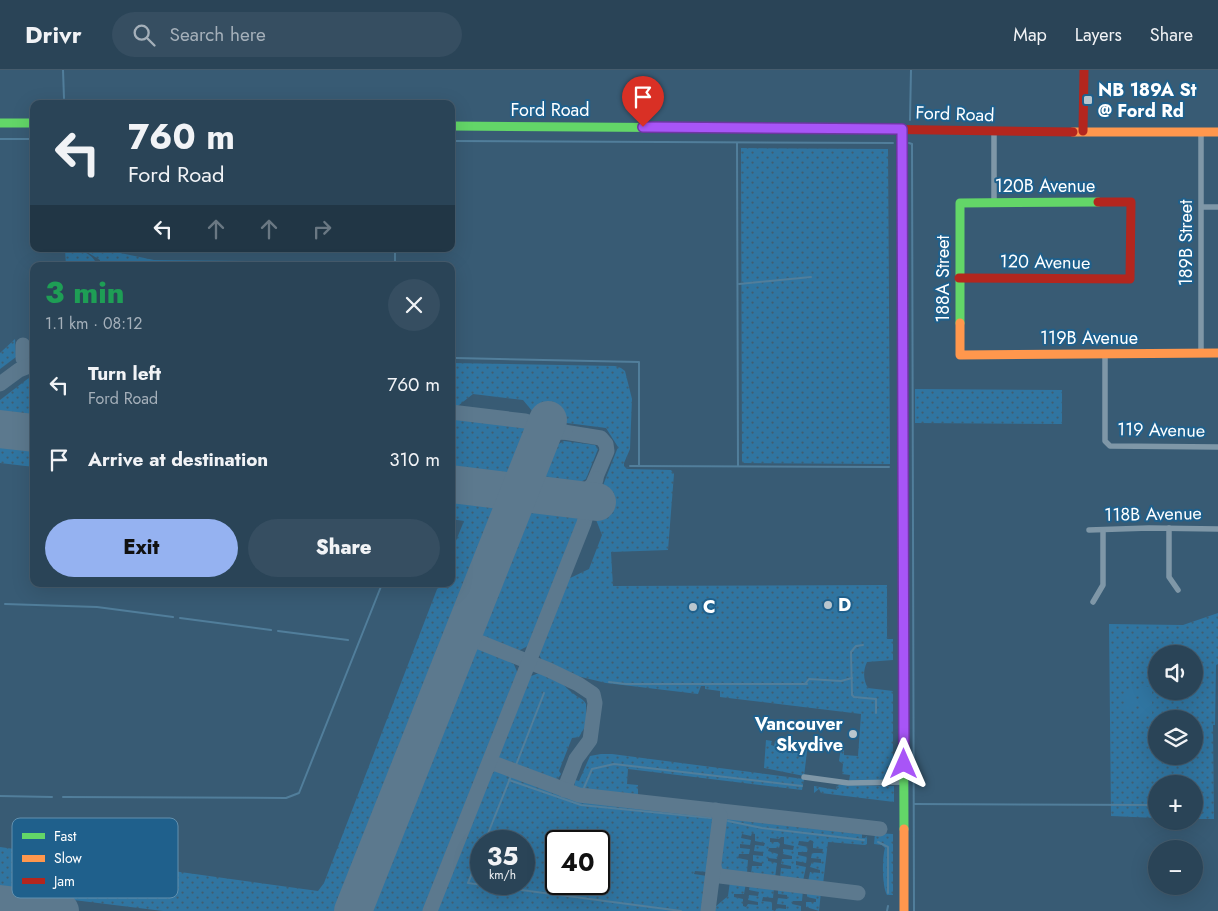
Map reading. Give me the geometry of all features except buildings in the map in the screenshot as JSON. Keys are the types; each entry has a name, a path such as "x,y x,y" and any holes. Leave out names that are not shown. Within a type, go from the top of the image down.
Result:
{"street":[{"path":"1083,131 1084,70"},
{"path":"0,123 30,123"},
{"name":"Ford Road","path":"455,126 902,129 994,132 1218,132"},
{"path":"902,129 904,911"},
{"path":"994,132 994,202"},
{"name":"189B Street","path":"1201,132 1201,354"},
{"name":"120B Avenue","path":"960,203 1131,202 1130,279"},
{"name":"188A Street","path":"960,203 960,355"},
{"path":"1202,207 1218,207"},
{"name":"120 Avenue","path":"959,278 1130,279"},
{"name":"119B Avenue","path":"960,355 1218,354"},
{"name":"119 Avenue","path":"1105,355 1105,441 1110,446 1218,447"},
{"path":"1169,528 1169,577 1178,590"},
{"name":"118B Avenue","path":"1089,530 1218,529"},
{"path":"1092,602 1103,585 1103,530"},
{"path":"804,777 848,784 904,782"}],"shaded area":[{"path":"741,148 888,149 890,464 742,463"},
{"path":"65,252 84,252 95,261 91,262 66,262"},
{"path":"87,252 115,252 154,260 248,262 100,262 100,260"},
{"path":"15,339 16,357 0,369 0,353"},
{"path":"455,363 615,366 625,371 632,399 630,449 624,466 627,469 671,470 674,474 668,550 611,552 613,586 887,585 887,639 893,639 893,660 867,662 864,675 868,688 893,691 893,780 849,781 850,775 842,774 843,764 839,761 841,748 844,749 844,755 858,756 861,714 720,697 720,691 705,689 705,686 701,686 698,694 606,683 550,667 542,660 537,651 566,580 589,569 602,535 593,512 598,512 600,493 618,447 606,428 559,422 541,414 538,418 523,400 473,394 455,408"},
{"path":"30,377 30,424 0,420 0,400"},
{"path":"915,389 1062,390 1062,424 915,423"},
{"path":"455,416 523,425 531,438 513,483 455,476"},
{"path":"0,438 30,442 30,467 0,463"},
{"path":"564,441 595,445 598,449 586,479 568,489 532,485 546,451"},
{"path":"455,494 506,500 342,911 163,911 57,898 178,898 178,872 318,891 324,883 438,587 455,587 455,543 464,521 455,520"},
{"path":"526,503 574,510 581,522 532,644 516,652 484,640 478,623"},
{"path":"1218,613 1218,664 1216,665 1215,725 1213,725 1214,819 1203,819 1203,775 1148,775 1148,818 1111,816 1109,624 1183,625"},
{"path":"482,647 512,660 519,676 426,911 363,911 465,654"},
{"path":"539,673 545,673 554,677 586,704 586,725 579,737 572,738 559,771 561,774 555,783 504,764 496,757 526,678"},
{"path":"1139,687 1148,687 1148,700 1152,700 1152,710 1148,710 1148,716 1139,716"},
{"path":"1126,691 1135,691 1135,711 1126,711"},
{"path":"766,740 772,741 771,745 774,746 775,741 782,741 781,747 784,747 785,742 792,743 791,748 794,748 796,743 808,744 804,776 764,768"},
{"path":"601,754 804,779 802,790 628,769 627,784 638,785 638,798 574,791 575,780 579,781 590,756"},
{"path":"490,769 500,769 573,797 643,804 643,808 713,816 707,872 695,871 694,874 707,876 702,911 434,911"},
{"path":"839,785 894,786 894,802 821,793 819,789 814,793 814,786 837,790 836,787"},
{"path":"727,818 862,834 862,838 867,836 867,844 828,842 823,884 808,881 810,872 820,873 820,870 810,867 812,862 821,863 821,859 811,858 812,853 822,853 823,849 813,848 813,841 799,841 798,845 808,847 807,852 798,852 798,855 807,857 806,863 796,861 796,865 806,867 803,881 780,878 781,868 791,869 791,866 781,864 782,859 792,859 792,856 783,854 783,849 793,850 794,846 784,844 784,837 779,839 770,838 770,842 778,842 780,844 779,848 769,848 768,851 778,854 777,859 768,858 768,861 777,863 775,878 751,874 752,866 762,866 762,863 753,861 753,855 763,856 763,852 754,851 755,845 764,846 765,843 755,841 755,834 752,833 751,836 742,834 741,838 751,840 750,845 740,844 740,848 750,849 749,854 739,854 738,858 748,860 747,873 720,871"},
{"path":"875,833 893,834 893,895 887,895 885,891 883,858 885,848 882,845 874,844"},
{"path":"0,847 12,849 12,892 0,891"},
{"path":"730,881 746,883 744,894 734,894 734,897 743,899 743,906 746,907 748,904 758,905 758,902 748,900 749,895 758,896 759,892 749,890 750,883 774,887 773,898 763,897 762,901 772,902 772,910 775,911 714,911 715,907 728,896"},
{"path":"778,887 803,890 802,901 793,901 792,904 801,906 801,911 775,911 777,908 786,909 786,905 777,904 778,898 787,899 787,895 778,894"},
{"path":"807,891 821,892 819,911 806,907 806,902 816,902 816,899 807,897"}],"waterway":[{"path":"63,70 64,98"},
{"path":"910,120 911,70"},
{"path":"0,139 30,139"},
{"path":"455,141 893,143"},
{"path":"737,143 738,466"},
{"path":"909,143 912,144 914,911"},
{"path":"395,252 395,262"},
{"path":"739,284 811,277"},
{"path":"455,358 639,362 639,465"},
{"path":"630,466 889,467"},
{"path":"63,797 286,798 299,793 381,587"},
{"path":"5,604 97,607 173,617"},
{"path":"180,618 271,630"},
{"path":"278,631 348,640"},
{"path":"863,645 856,646 851,652 852,695 854,697 876,699 876,713"},
{"path":"805,684 809,679 841,681 852,678"},
{"path":"609,682 626,684 807,684"},
{"path":"516,765 544,693"},
{"path":"583,790 592,769 614,764 802,786"},
{"path":"489,830 511,776"},
{"path":"509,780 581,805 711,818"},
{"path":"0,796 52,797"},
{"path":"914,804 1148,805"},
{"path":"728,821 762,828 864,840"},
{"path":"878,842 888,847 888,893"},
{"path":"470,878 468,883 470,883"},
{"path":"535,892 681,911"},
{"path":"887,911 888,906"}],"taxiway":[{"path":"23,345 23,358 30,360"},
{"path":"0,384 19,370 30,366"},
{"path":"455,412 525,421 564,432 601,438 606,444 607,451 593,484 583,494 565,498"},
{"path":"537,448 549,436 565,432"},
{"path":"430,911 584,523 596,479"},
{"path":"462,635 549,670 578,684 593,694 595,703 590,740 576,759 564,790"},
{"path":"487,768 491,764 496,764 579,795 880,829"},
{"path":"708,911 720,816 716,810"},
{"path":"714,867 716,873 720,876 858,893"},
{"path":"38,908 51,911"}],"runway":[{"path":"353,911 548,420"},
{"path":"0,429 30,433"},
{"path":"455,484 597,502"},
{"path":"0,904 60,911"}],"traffic: fast":[{"path":"0,123 30,123"},
{"path":"455,126 866,129"},
{"path":"960,323 960,203 1098,202"},
{"path":"903,514 904,829"}],"traffic: slow":[{"path":"1073,132 1218,132"},
{"path":"960,323 960,355 1218,353"},
{"path":"904,829 904,911"}],"traffic: jam":[{"path":"1083,131 1084,70"},
{"path":"866,129 1073,132"},
{"path":"902,129 903,514"},
{"path":"959,278 1130,279 1131,202 1098,202"}],"place":[{"name":"NB 189A St @ Ford Rd","path":"1088,100"},
{"name":"D","path":"828,605"},
{"name":"C","path":"693,607"},
{"name":"Vancouver Skydive","path":"853,734"}],"route":[{"path":"643,127 902,129 904,764"}]}
